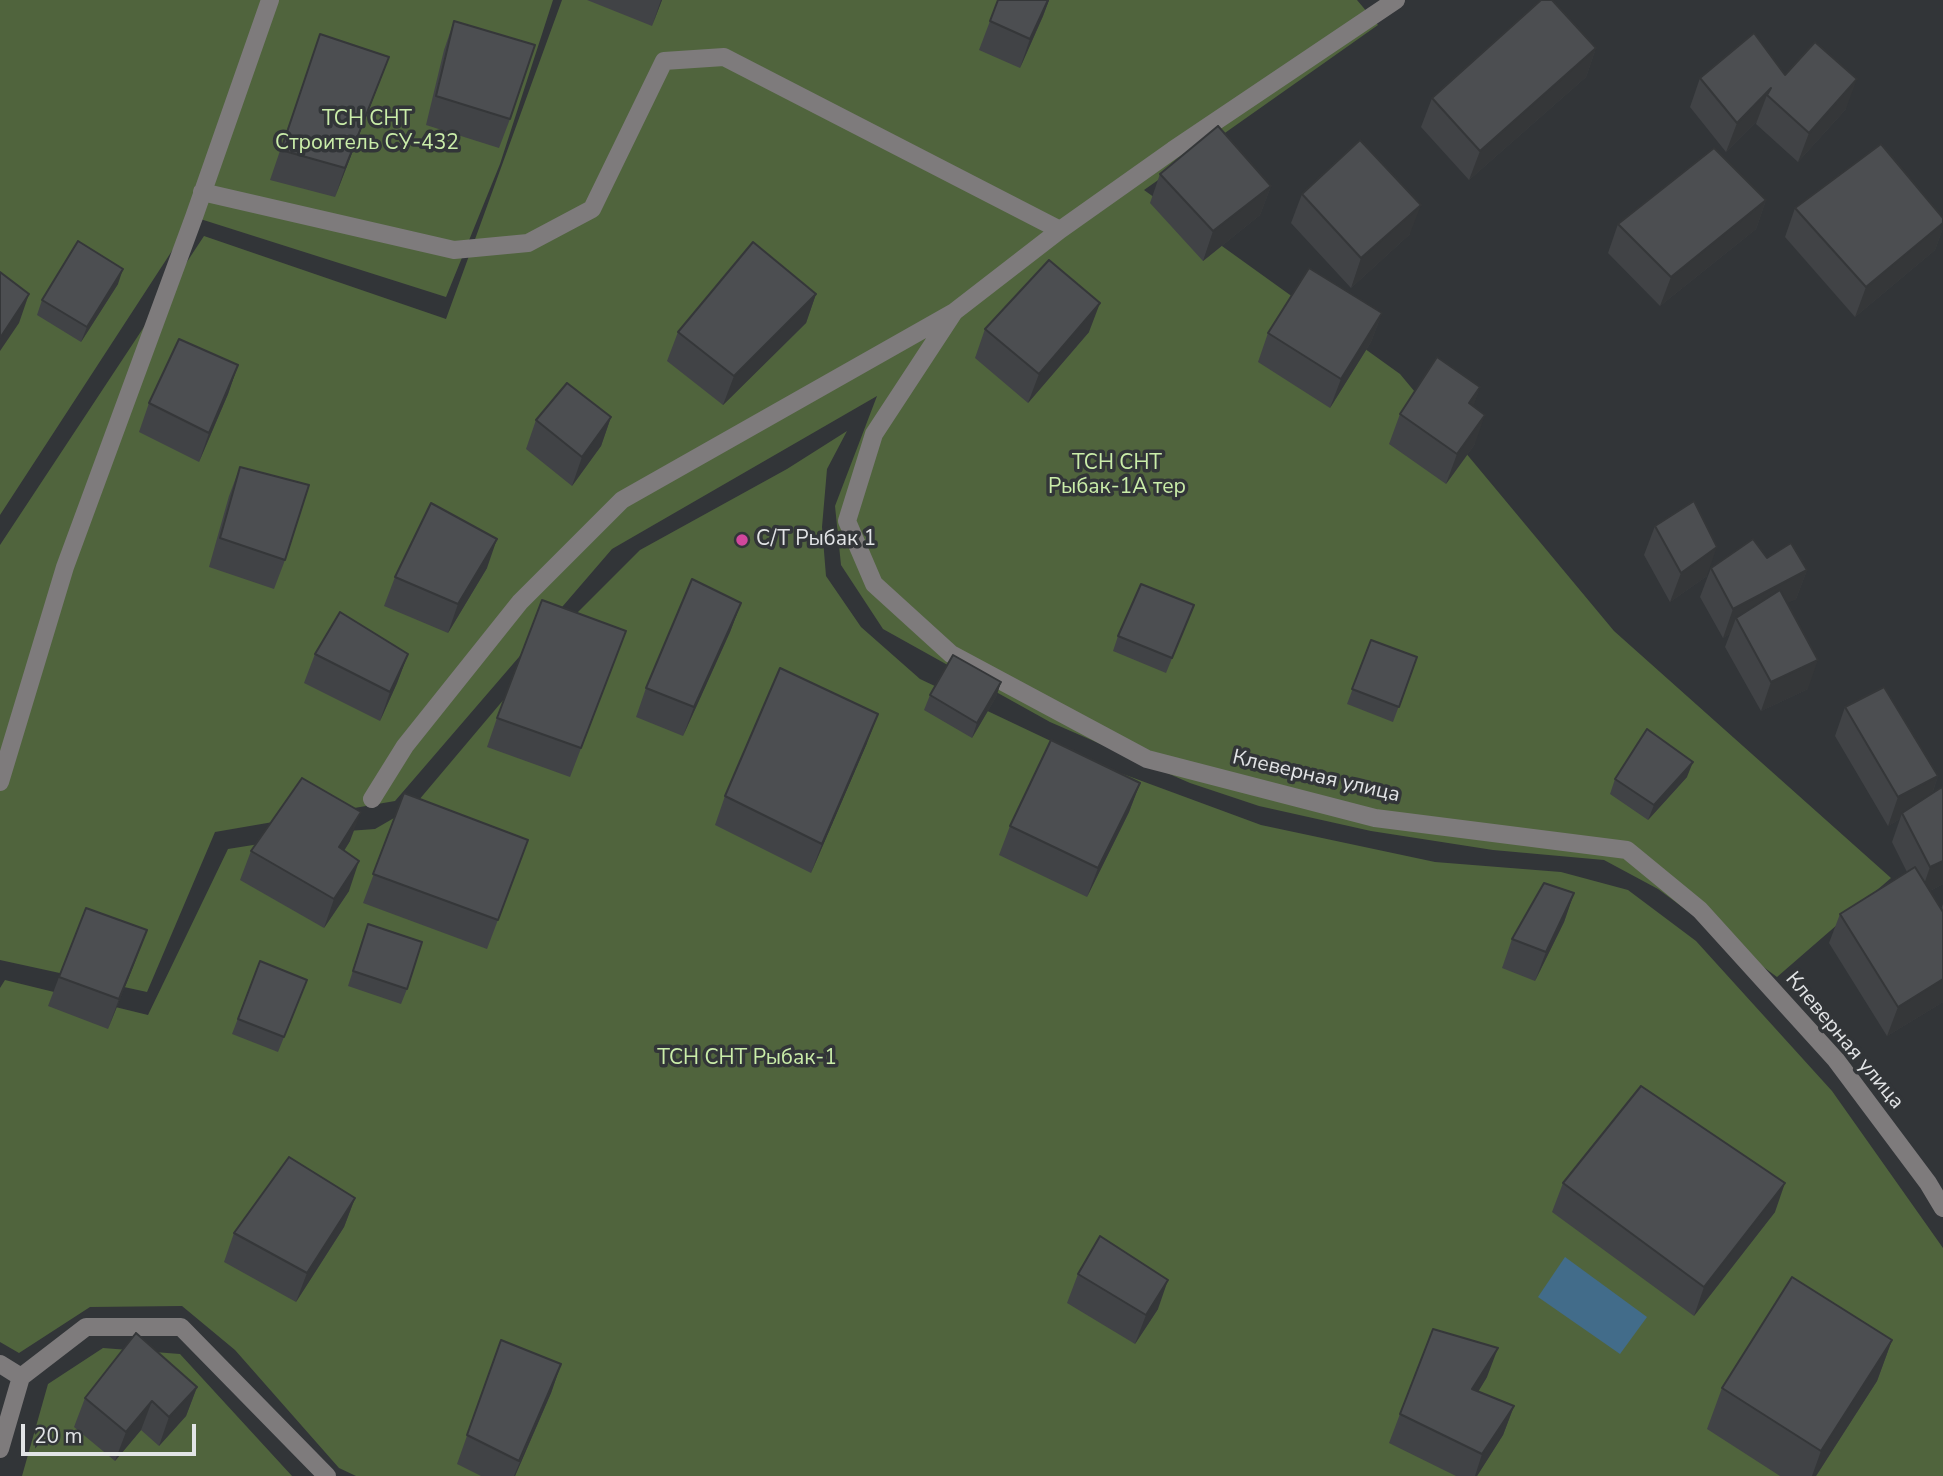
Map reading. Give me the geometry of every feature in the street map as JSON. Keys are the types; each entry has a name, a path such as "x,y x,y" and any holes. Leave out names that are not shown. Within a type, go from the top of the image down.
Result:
{"lane":[{"path":"0,782 65,567 270,0"},
{"path":"372,799 405,746 520,602 621,500 954,312 1060,230 1173,150 1396,0"},
{"path":"202,192 454,250 528,243 592,209 664,61 724,57 1060,230"},
{"name":"Клеверная улица","path":"954,312 874,434 847,521 874,584 951,654 1147,759 1375,818 1627,850 1700,910 1836,1060 1928,1182 1943,1208"},
{"path":"0,1449 21,1377 86,1327 181,1327 327,1476"},
{"path":"0,1364 21,1377"}],"green space":[{"name":"ТСН СНТ Строитель СУ-432","path":"0,0 553,0 500,164 446,297 194,217 0,515"},
{"name":"ТСН СНТ Рыбак-1А тер","path":"562,0 1357,0 1378,25 1144,190 1400,374 1614,631 1891,878 1777,977 1658,889 1604,860 1493,850 1371,831 1259,806 1190,783 1050,722 883,629 841,565 835,506 877,396 612,549 395,801 215,832 147,992 0,960 0,545 204,236 446,319"},
{"name":"ТСН СНТ Рыбак-1","path":"847,431 827,469 822,527 826,576 861,627 920,679 1112,770 1261,825 1435,862 1561,872 1628,890 1696,941 1832,1091 1943,1248 1943,1476 356,1476 339,1468 235,1350 182,1306 90,1307 19,1353 0,1342 0,988 5,980 148,1015 228,849 334,832 375,829 413,807 575,615 640,550 787,469"},
{"path":"103,1348 180,1354 292,1476 22,1476 48,1384"}],"water":[{"path":"1565,1257 1647,1317 1620,1354 1538,1297"}],"building":[{"path":"998,0 1048,0 1030,39 990,21"},
{"path":"1541,0 1552,0 1596,48 1480,151 1432,98"},
{"path":"454,21 535,45 510,119 436,96"},
{"path":"1754,33 1785,75 1815,42 1857,79 1809,133 1767,95 1771,88 1737,123 1700,78"},
{"path":"320,34 389,57 345,168 281,150"},
{"path":"1218,126 1271,186 1213,231 1160,174"},
{"path":"1360,140 1421,205 1361,258 1302,194"},
{"path":"1881,144 1943,218 1943,223 1866,287 1795,208"},
{"path":"1714,148 1766,200 1671,277 1618,224"},
{"path":"78,241 123,269 87,327 42,300"},
{"path":"753,242 816,294 734,376 678,332"},
{"path":"1049,260 1100,303 1039,374 985,329"},
{"path":"1309,268 1382,313 1341,379 1268,333"},
{"path":"0,272 29,294 0,338"},
{"path":"179,339 238,365 209,433 149,403"},
{"path":"1437,357 1480,387 1469,403 1485,415 1457,454 1400,414"},
{"path":"567,383 611,417 582,457 536,420"},
{"path":"240,467 309,485 285,560 220,538"},
{"path":"1694,501 1717,547 1681,573 1655,526"},
{"path":"431,503 497,539 458,604 395,577"},
{"path":"1753,539 1767,558 1791,543 1807,570 1733,609 1711,568"},
{"path":"692,579 741,603 694,707 646,688"},
{"path":"1141,584 1194,605 1172,658 1118,636"},
{"path":"1780,590 1818,660 1771,682 1736,618"},
{"path":"542,600 626,631 581,748 497,718"},
{"path":"340,612 408,654 390,692 315,654"},
{"path":"1371,640 1417,657 1399,707 1352,689"},
{"path":"953,655 1001,682 977,723 930,695"},
{"path":"780,668 878,714 822,844 725,796"},
{"path":"1884,687 1938,776 1898,797 1845,707"},
{"path":"1647,729 1693,762 1654,805 1615,779"},
{"path":"1051,740 1140,783 1098,868 1010,826"},
{"path":"302,778 361,812 339,847 359,861 334,899 251,851"},
{"path":"1942,787 1943,861 1930,867 1902,813"},
{"path":"404,793 528,840 498,920 373,874"},
{"path":"1915,867 1943,912 1943,979 1898,1007 1840,914"},
{"path":"1544,883 1574,893 1546,952 1512,939"},
{"path":"86,908 147,930 119,999 59,977"},
{"path":"368,924 422,942 407,989 353,971"},
{"path":"260,961 307,980 284,1037 238,1019"},
{"path":"1641,1086 1785,1183 1704,1287 1563,1183"},
{"path":"289,1157 355,1198 307,1273 234,1233"},
{"path":"1100,1236 1168,1280 1146,1315 1078,1274"},
{"path":"1792,1277 1892,1340 1821,1451 1722,1388"},
{"path":"1433,1329 1498,1348 1472,1389 1514,1406 1482,1454 1400,1414"},
{"path":"136,1333 197,1387 169,1417 152,1401 126,1432 85,1398"},
{"path":"501,1340 561,1364 519,1461 467,1435"}],"place":[{"name":"С/Т Рыбак 1","path":"742,540"}]}
